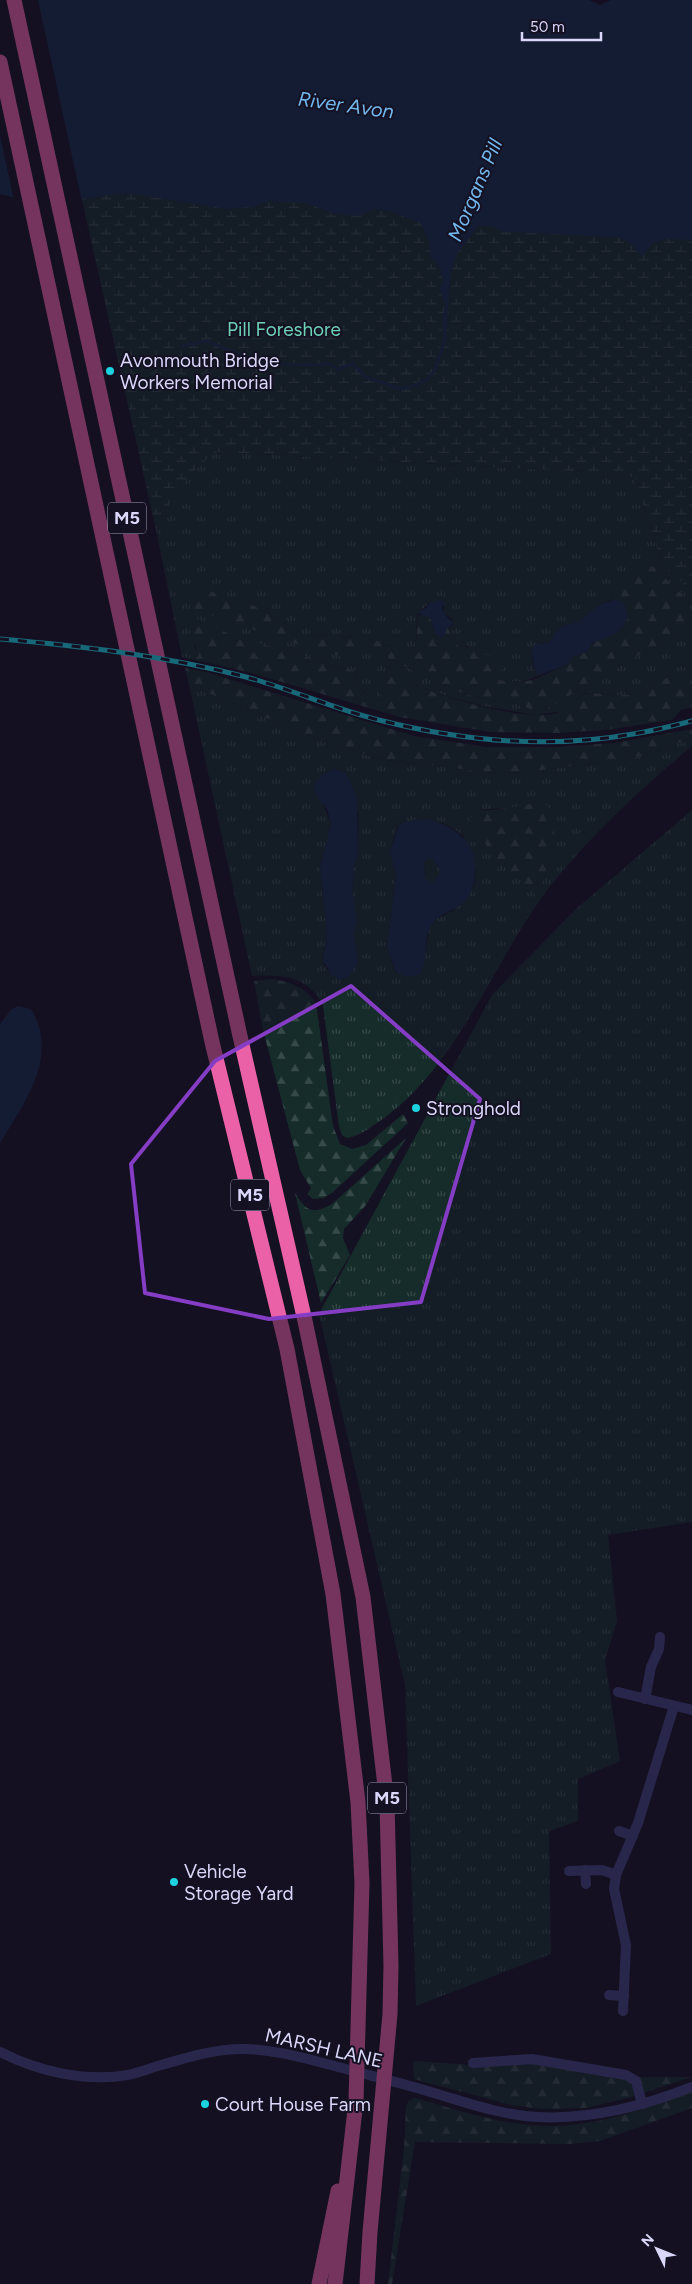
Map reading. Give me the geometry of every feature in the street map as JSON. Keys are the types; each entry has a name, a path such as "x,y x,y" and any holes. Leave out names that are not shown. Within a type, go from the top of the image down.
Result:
{"highway":[{"name":"M5","path":"14,0 240,1036 305,1321 363,1597 387,1803 391,1966 390,2014 370,2232 368,2284"},
{"name":"M5","path":"0,62 212,1042 287,1349 333,1594 358,1802 362,1883 356,2102 335,2284"},
{"name":"M5","path":"319,2284 356,2102"},
{"name":"M5","path":"361,2284 370,2232"}],"street":[{"path":"645,1699 651,1667 659,1649 660,1637"},
{"path":"618,1692 692,1710"},
{"path":"623,2011 626,1945 614,1890 616,1875 633,1836 674,1706"},
{"path":"619,1831 633,1836"},
{"path":"585,1870 586,1884"},
{"path":"569,1871 602,1870 616,1875"},
{"path":"609,1996 624,1996"},
{"name":"MARSH LANE","path":"0,2052 40,2069 60,2074 93,2076 128,2075 214,2052 246,2049 277,2052 435,2093 473,2106 507,2114 538,2118 586,2116 663,2099 692,2087"},
{"path":"473,2063 532,2059 626,2076 636,2081 642,2104"}],"highlighted area":[{"path":"351,986 480,1099 421,1302 269,1319 145,1293 131,1164 215,1061"}],"green space":[{"name":"Pill Foreshore","path":"0,119 331,141 453,250 465,225 692,177 692,591 663,566 634,477 588,472 216,452 195,470 180,487 156,530 82,200 16,198 0,194"},
{"path":"215,452 588,472 634,477 663,566 692,591 692,604 652,566 613,589 611,600 597,606 578,622 564,626 554,635 549,643 541,643 531,654 535,672 540,675 522,682 497,680 497,675 484,656 477,655 469,646 459,647 453,639 450,626 454,624 452,619 444,613 444,606 430,602 417,615 415,654 361,637 305,635 249,603 194,609 348,658 363,651 379,653 449,689 484,699 517,704 528,709 544,710 633,658 692,628 692,667 650,685 646,692 616,696 594,692 585,693 563,711 535,715 483,706 449,697 418,686 400,676 389,666 385,666 388,680 380,699 366,701 364,692 358,686 355,670 240,639 223,632 194,646 199,654 195,660 182,657 156,530 180,487"},
{"path":"652,566 692,604 692,628 633,658 553,705 537,712 517,704 484,699 449,689 379,653 363,652 348,658 283,640 194,609 190,585 249,603 305,635 361,637 415,654 418,615 426,615 431,619 434,631 445,635 445,629 450,626 453,639 459,647 473,647 477,655 489,655 503,668 497,675 497,680 522,682 535,679 565,665 575,655 586,652 595,642 620,629 628,615 624,604 611,600 619,578 630,571"},
{"path":"198,619 240,639 286,650 341,668 355,670 358,686 365,694 366,701 380,699 381,689 388,680 385,666 393,669 418,686 467,703 507,712 543,715 562,711 589,692 616,696 646,692 650,685 692,667 692,707 681,710 672,720 606,730 559,733 491,732 399,717 248,672 195,660 199,654 193,641 195,622"},
{"path":"185,668 206,672 414,736 487,747 557,747 614,743 692,729 692,737 645,756 528,772 496,773 379,759 305,734 201,690 190,689"},
{"path":"190,689 201,690 305,734 378,759 496,773 528,772 645,756 692,737 692,746 619,812 583,848 552,884 511,945 455,1041 433,1070 408,1097 380,1121 360,1134 347,1138 342,1135 339,1126 323,1006 317,996 310,988 294,979 274,976 252,976","holes":["323,804 358,812 358,852 352,890 354,935 358,963 332,975 324,965 323,958 327,931 320,869 331,824","528,806 551,857 540,888 476,810","401,823 442,823 454,829 463,836 476,870 474,885 470,893 454,910 436,919 430,926 422,970 396,973 387,947 396,874 390,852 397,827"]},
{"path":"543,802 556,816 551,857 536,895 490,851 470,819 476,810 492,810"},
{"path":"692,810 692,1522 608,1535 617,1621 605,1660 620,1761 578,1779 578,1821 549,1831 551,1954 416,2006 405,1685 319,1314 492,995 575,910"},
{"path":"427,859 432,859 439,867 439,875 433,882 425,879 424,863"},
{"path":"273,979 297,986 308,993 316,1003 333,1126 340,1144 352,1149 366,1145 403,1114 408,1123 332,1193 323,1198 313,1199 307,1194 311,1188 300,1170 263,1030 254,981"},
{"path":"406,1138 366,1205 344,1229 343,1238 350,1255 321,1303 295,1193 303,1204 310,1209 319,1209 332,1204"},
{"path":"413,2061 473,2065 532,2061 624,2077 692,2077 631,2097 586,2108 542,2109 511,2105 414,2079"},
{"path":"692,2091 692,2108 600,2141 570,2144 415,2142 392,2284 388,2284 404,2148 406,2106 409,2100 416,2098 502,2121 537,2126 555,2126 607,2119"}],"water":[{"name":"River Avon","path":"0,0 589,0 600,5 611,0 692,0 692,240 669,239 657,241 646,250 642,258 632,245 621,238 507,232 489,226 478,226 459,251 454,262 450,283 446,341 444,343 442,320 445,305 440,290 443,280 440,267 431,258 429,242 422,224 393,212 375,209 357,216 332,213 305,203 269,201 253,207 226,209 128,193 82,199 16,198 0,194"},
{"path":"441,599 445,603 442,608 447,617 454,623 446,629 445,635 442,638 435,633 430,618 417,613 426,608 430,602"},
{"path":"616,599 624,604 628,615 619,630 609,637 592,643 587,652 575,655 566,665 540,675 536,674 531,651 536,644 549,643 561,627 578,622 597,606"},
{"path":"335,769 345,773 348,777 356,795 357,806 358,852 352,890 357,920 354,935 358,963 349,976 340,980 332,975 323,961 327,931 320,869 331,824 327,809 317,797 314,789 315,783 323,774"},
{"path":"429,819 439,822 464,838 473,854 475,875 472,890 466,900 432,924 427,935 421,973 415,976 408,976 396,972 387,947 396,874 390,852 399,824","holes":["427,859 432,859 439,867 439,875 433,882 425,879 424,863"]},
{"path":"18,1006 31,1009 39,1027 42,1044 40,1062 28,1095 0,1143 0,1024 12,1009"}],"pier":[{"path":"0,0 38,0 82,202 14,200 0,136"}],"waterway":[{"name":"Morgans Pill","path":"182,346 207,341 245,357 273,364 320,365 327,363 338,369 353,364 366,377 400,389 426,380 434,372 445,339"}],"railway":[{"path":"0,639 93,649 185,663 246,677 379,720 473,738 537,742 601,739 640,733 692,721"}],"place":[{"name":"Avonmouth Bridge Workers Memorial","path":"110,371"},
{"name":"Stronghold","path":"416,1108"},
{"name":"Vehicle Storage Yard","path":"174,1882"},
{"name":"Court House Farm","path":"205,2104"}]}
